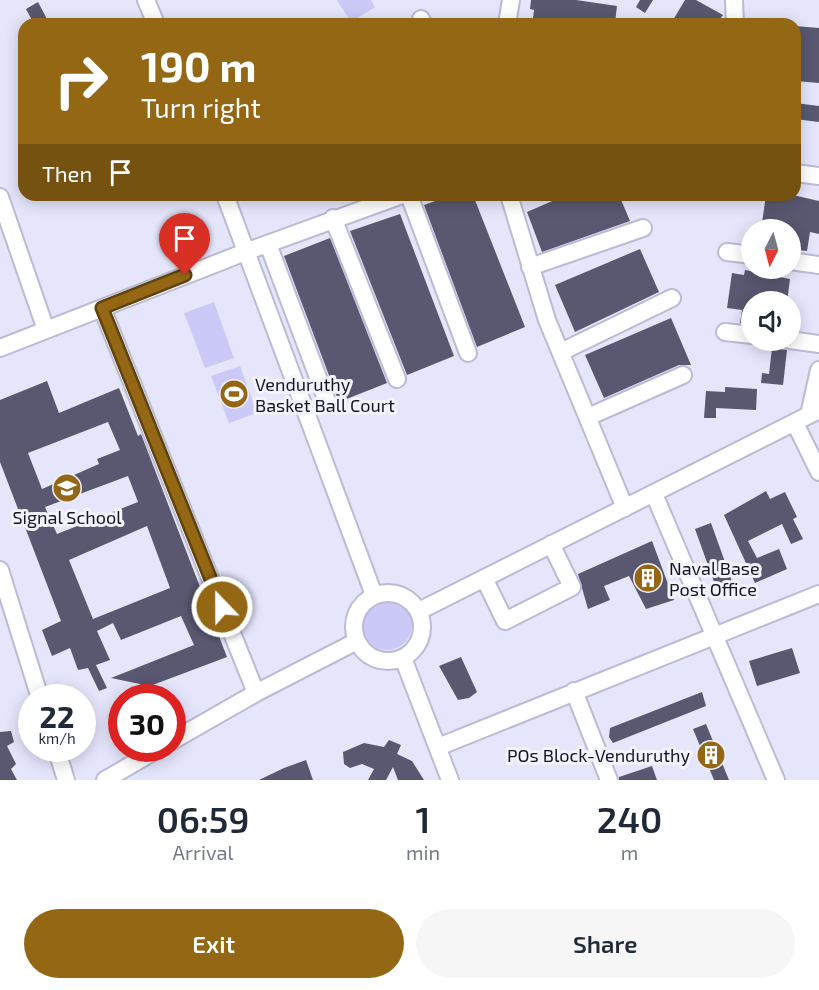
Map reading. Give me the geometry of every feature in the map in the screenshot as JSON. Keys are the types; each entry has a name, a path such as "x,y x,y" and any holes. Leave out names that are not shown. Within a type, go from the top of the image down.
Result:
{"street":[{"path":"147,0 154,18"},
{"path":"508,18 511,0"},
{"path":"734,0 735,18"},
{"path":"801,174 819,176"},
{"path":"0,197 46,330"},
{"path":"227,201 248,251 374,595"},
{"path":"0,348 333,218 384,201"},
{"path":"411,201 468,352"},
{"path":"511,201 530,267 561,352 625,508"},
{"path":"333,218 397,379"},
{"path":"530,267 643,228"},
{"path":"268,244 328,404"},
{"path":"727,252 741,254"},
{"path":"801,263 819,265"},
{"path":"561,352 672,298"},
{"path":"102,308 256,693"},
{"path":"725,332 741,334"},
{"path":"801,342 819,344"},
{"path":"819,370 808,416 819,472"},
{"path":"588,417 683,375"},
{"path":"419,611 808,416"},
{"path":"654,494 776,780"},
{"path":"484,578 505,621 572,588 551,544"},
{"path":"0,570 36,684"},
{"path":"394,593 404,596 419,611 423,632 419,643 403,658 381,661 363,650 357,641 354,620 358,610 374,595 394,593"},
{"path":"438,747 819,594"},
{"path":"186,733 256,693 357,641"},
{"path":"403,658 450,780"},
{"path":"574,691 609,780"},
{"path":"60,762 66,780"},
{"path":"105,780 136,762"}],"shaded area":[{"path":"337,0 371,0 375,7 357,18 348,18"},
{"path":"214,302 234,358 205,368 184,313"},
{"name":"Venduruthy Basket Ball Court","path":"240,366 257,413 229,423 211,376"},
{"path":"387,600 396,602 407,611 412,625 410,634 401,645 387,650 378,648 367,639 362,625 364,616 373,605"}],"building":[{"path":"531,0 576,0 617,6 616,18 533,18 534,10 530,9"},
{"path":"640,0 653,0 645,13 636,7"},
{"path":"685,0 696,0 723,15 721,18 674,18"},
{"path":"38,2 46,18 31,18 26,9"},
{"path":"801,26 819,28 819,83 801,82"},
{"path":"801,104 819,106 819,122 801,120"},
{"path":"801,197 819,201 819,234 810,232 807,251 801,250 801,219 763,219 765,201 801,201"},
{"path":"435,201 475,201 525,327 477,347 424,205"},
{"path":"552,201 622,201 630,221 542,252 527,212"},
{"path":"400,214 454,356 407,375 350,231"},
{"path":"330,238 387,383 339,402 284,256"},
{"path":"640,249 659,292 575,332 555,285"},
{"path":"732,273 741,274 741,279 790,279 788,291 741,291 741,310 727,308"},
{"path":"671,318 691,365 679,365 604,398 585,355"},
{"path":"772,351 787,351 783,385 761,383 762,373 769,374"},
{"path":"47,381 59,413 119,388 138,436 141,434 227,657 155,684 140,684 111,678 194,645 181,616 121,640 113,623 97,631 110,660 96,665 107,688 99,691 88,668 78,670 70,648 52,656 42,630 61,621 0,462 0,400","holes":["108,422 120,450 97,459 99,464 42,489 28,453","128,476 138,502 57,534 45,507","147,526 170,588 93,619 69,560"]},
{"path":"725,387 757,389 756,410 716,408 716,418 704,418 706,391 725,392"},
{"path":"766,491 770,499 785,492 797,517 793,519 803,539 791,544 782,524 748,541 757,558 779,549 787,569 755,583 724,515"},
{"path":"711,523 734,587 718,593 695,529"},
{"path":"652,541 674,600 646,609 629,576 604,586 610,600 588,609 578,574"},
{"path":"792,648 800,673 757,686 749,661"},
{"path":"461,657 477,692 469,698 458,700 439,666"},
{"path":"702,692 706,706 613,743 609,737 610,728"},
{"name":"POs Block-Venduruthy","path":"706,724 729,780 714,780 693,729"},
{"path":"11,731 14,742 7,746 16,764 11,769 17,780 0,780 0,732"},
{"path":"389,740 401,745 397,754 412,761 424,780 398,780 393,767 386,780 368,780 374,769 362,764 350,768 344,764 343,752 364,743 384,747"},
{"path":"306,760 313,780 259,780 284,768"},
{"path":"652,766 657,780 619,780 619,777"}],"place":[{"name":"Venduruthy Basket Ball Court","path":"234,394"},
{"name":"Signal School","path":"67,488"},
{"name":"Naval Base Post Office","path":"648,578"},
{"name":"POs Block-Venduruthy","path":"711,755"}],"route":[{"path":"185,275 102,308 222,607"}]}
